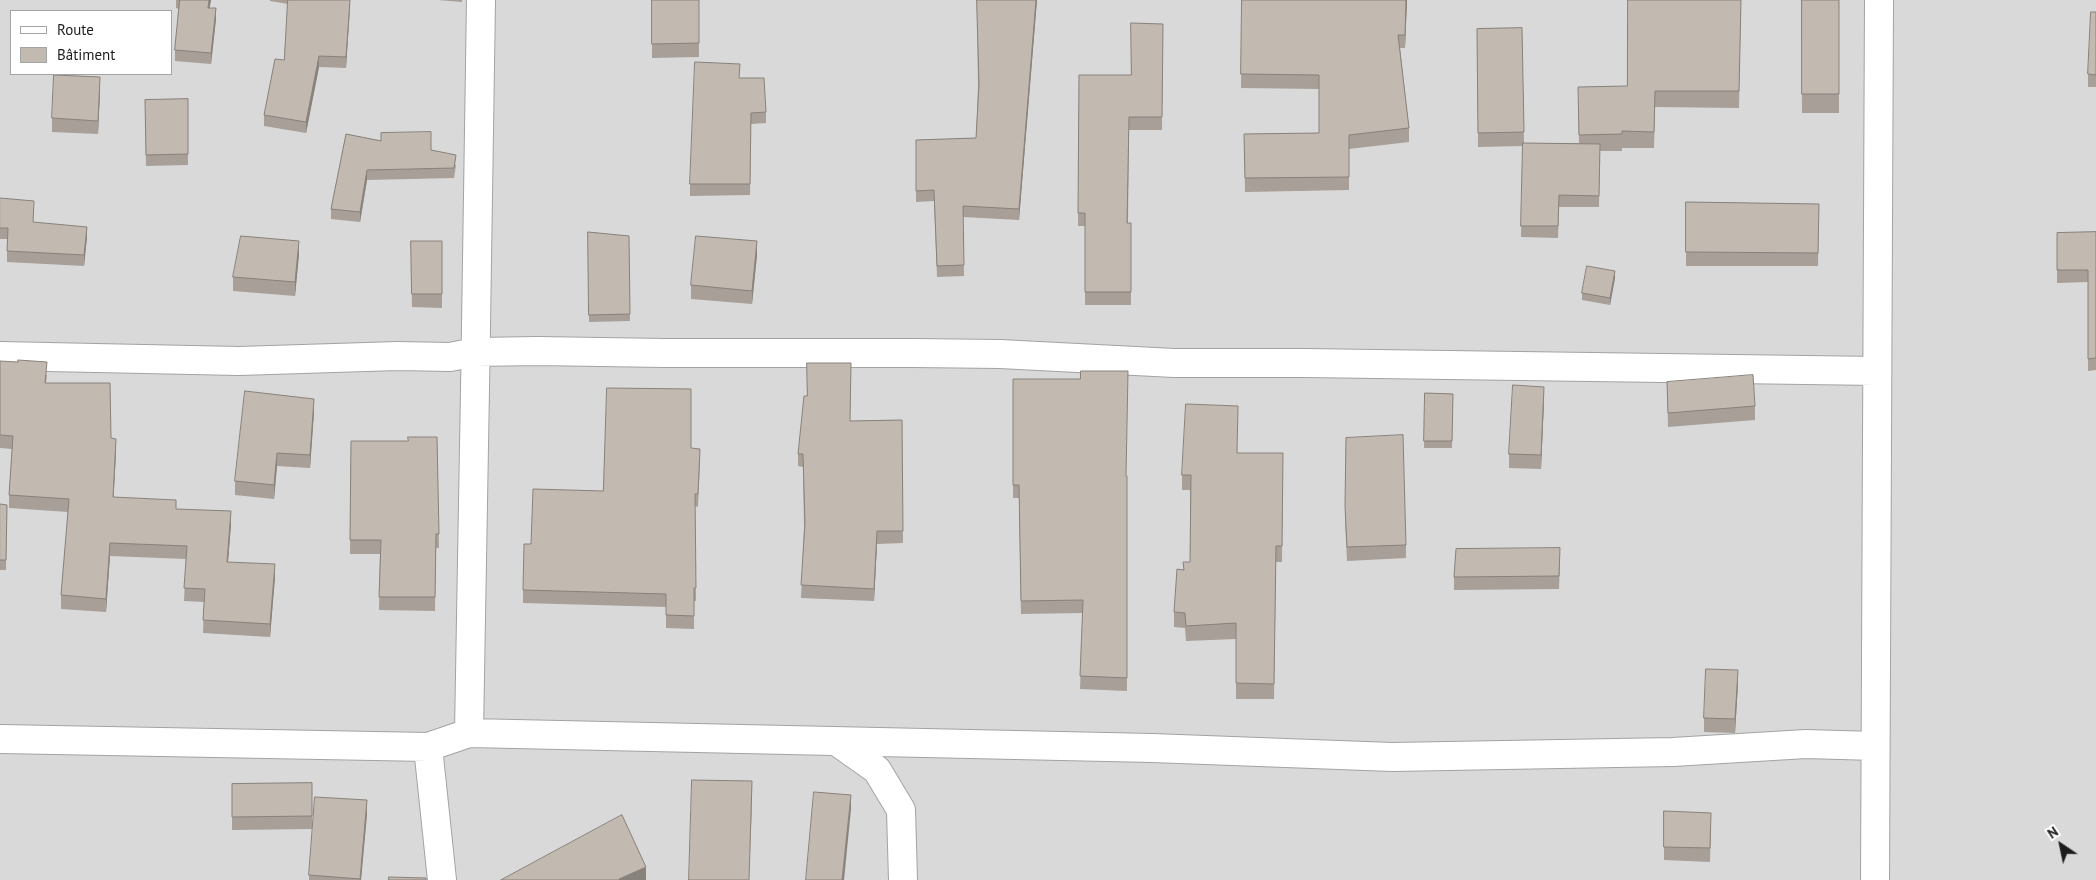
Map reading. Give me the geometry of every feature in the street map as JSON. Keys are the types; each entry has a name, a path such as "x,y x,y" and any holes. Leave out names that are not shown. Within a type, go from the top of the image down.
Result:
{"street":[{"path":"469,733 476,413 475,352 481,0"},
{"path":"1876,880 1879,0"},
{"path":"0,356 239,361 398,356 450,357 475,352 538,351 1000,354 1174,363 1305,362 1877,371"},
{"path":"0,740 428,747 469,733 1152,748 1392,757 1673,752 1806,744 1875,746"},
{"path":"836,741 877,770 901,810 903,880"},
{"path":"428,747 442,880"}],"shaded area":[{"path":"0,0 2096,0 2096,880 0,880"}],"building":[{"path":"180,0 209,0 208,8 216,8 211,53 175,50"},
{"path":"288,0 350,0 346,57 319,56 306,122 264,115 275,59 284,60"},
{"path":"652,0 699,0 699,43 652,44"},
{"path":"977,0 1036,0 1019,209 963,206 964,265 937,266 934,190 916,191 916,140 976,138 979,85"},
{"path":"1242,0 1406,0 1405,35 1398,35 1409,128 1349,135 1349,177 1245,178 1244,134 1319,133 1319,75 1241,74"},
{"path":"1628,0 1741,0 1739,91 1655,91 1654,132 1622,131 1622,134 1579,135 1578,87 1627,86"},
{"path":"1802,0 1839,0 1839,94 1802,94"},
{"path":"2091,12 2096,12 2096,75 2088,74"},
{"path":"1131,23 1163,24 1162,117 1129,117 1127,223 1131,223 1131,292 1085,292 1085,213 1078,213 1079,75 1131,75"},
{"path":"1522,28 1524,132 1478,133 1477,29"},
{"path":"695,62 740,64 739,78 764,78 766,112 751,113 750,184 690,184"},
{"path":"54,75 100,77 98,121 52,118"},
{"path":"188,99 188,154 146,155 145,100"},
{"path":"431,132 431,150 456,155 454,168 367,170 360,212 331,209 346,134 381,141 381,133"},
{"path":"1523,143 1600,144 1599,196 1559,195 1558,226 1521,226"},
{"path":"0,198 34,201 33,222 87,227 84,255 7,251 8,228 0,228"},
{"path":"1686,202 1819,204 1818,253 1686,252"},
{"path":"588,232 629,236 630,314 589,315"},
{"path":"2096,232 2096,358 2088,359 2088,270 2057,270 2057,233"},
{"path":"241,236 299,241 295,282 233,277"},
{"path":"696,236 757,241 752,291 691,285"},
{"path":"411,241 442,241 442,294 412,294"},
{"path":"1587,266 1615,271 1610,298 1582,293"},
{"path":"18,360 47,362 45,383 110,383 111,438 116,439 113,497 176,500 176,509 231,511 227,562 275,564 270,624 203,620 205,589 184,588 187,546 110,543 106,599 61,595 69,499 9,495 13,436 0,435 0,361 18,362"},
{"path":"807,363 851,363 850,421 902,420 903,531 877,531 874,589 801,585 805,523 803,454 798,454 804,396 807,396"},
{"path":"1081,371 1128,371 1126,476 1127,678 1080,676 1083,600 1021,601 1019,485 1013,485 1013,379 1080,379"},
{"path":"1753,375 1755,406 1668,413 1667,382"},
{"path":"1513,385 1544,387 1541,455 1509,454"},
{"path":"607,388 691,389 691,448 700,449 698,494 695,494 696,588 694,588 694,616 666,615 666,594 523,590 524,544 531,544 533,489 603,491"},
{"path":"245,391 314,399 310,455 277,453 274,485 235,481"},
{"path":"1425,393 1453,394 1452,441 1424,441"},
{"path":"1186,404 1238,406 1237,453 1283,453 1282,546 1276,546 1274,684 1236,683 1236,623 1186,626 1185,613 1174,612 1177,569 1184,570 1183,562 1190,562 1191,475 1182,475"},
{"path":"1403,435 1406,545 1347,547 1345,506 1346,438"},
{"path":"408,437 437,437 439,534 436,534 435,597 379,597 381,540 350,540 351,441 408,441"},
{"path":"0,504 7,505 6,560 0,560"},
{"path":"1560,548 1559,576 1454,577 1456,549"},
{"path":"1706,669 1738,670 1735,719 1704,718"},
{"path":"692,780 752,781 749,880 689,880"},
{"path":"312,783 312,816 232,817 232,784"},
{"path":"814,792 851,795 842,880 806,880"},
{"path":"315,797 367,800 360,879 309,875"},
{"path":"1664,811 1711,813 1710,848 1664,847"},
{"path":"622,815 646,867 620,880 501,880"},
{"path":"389,877 426,878 426,880 389,880"}]}
